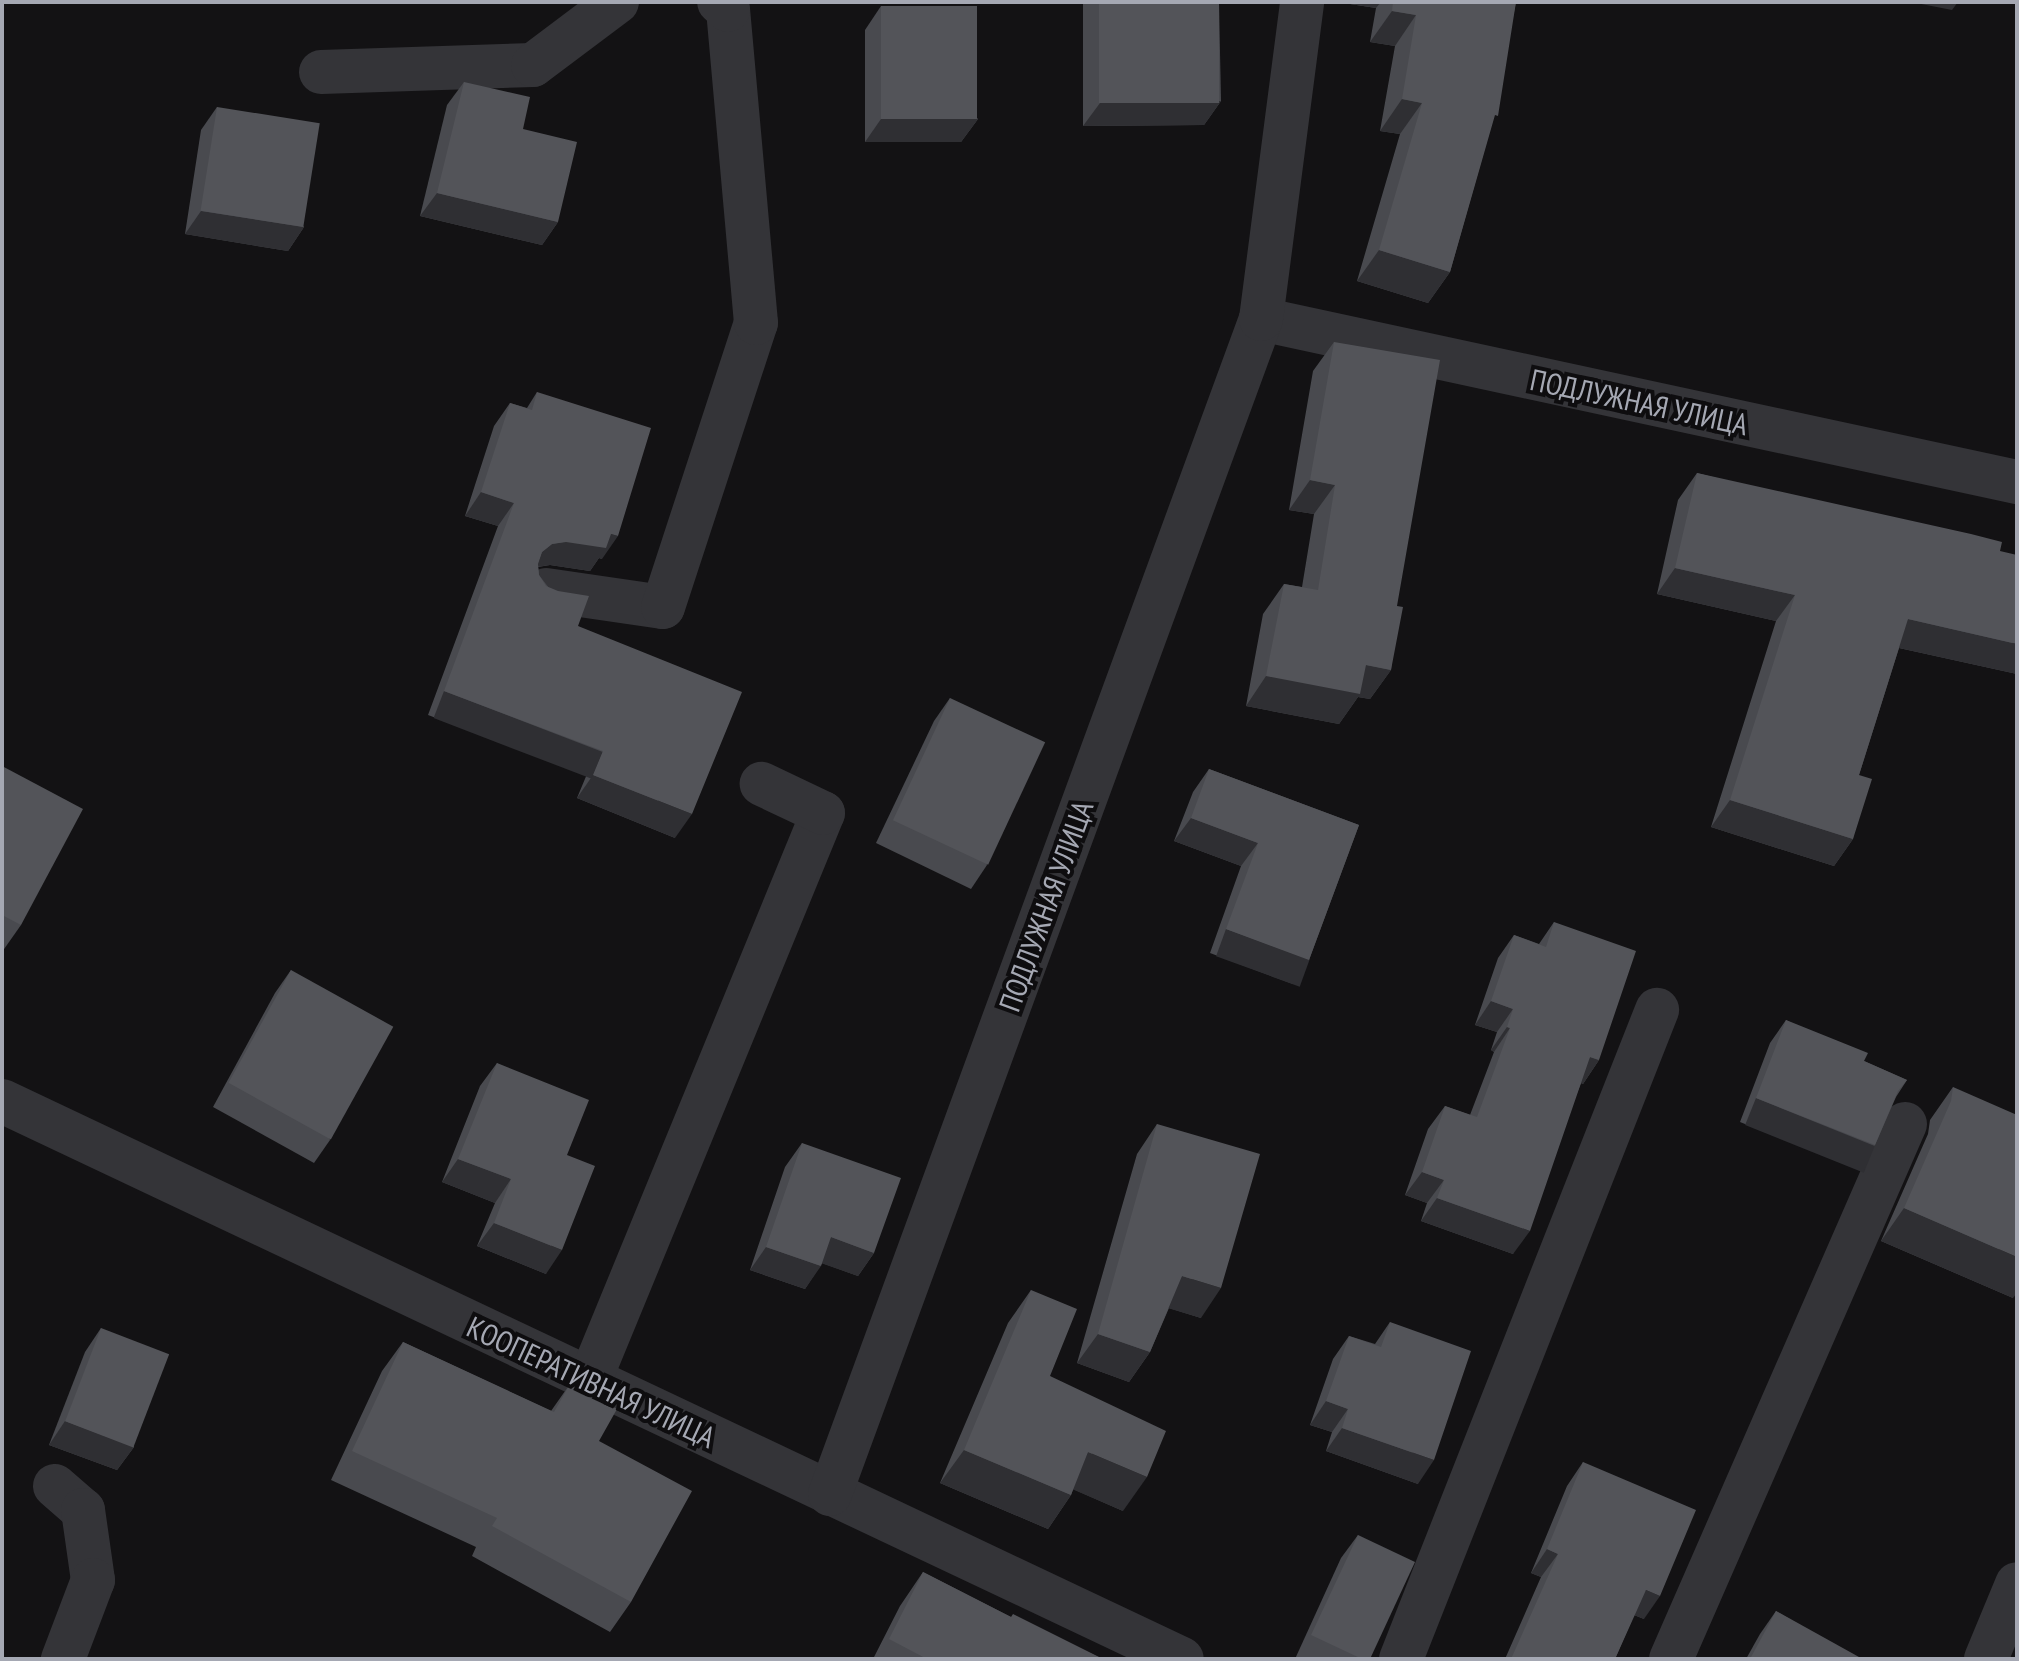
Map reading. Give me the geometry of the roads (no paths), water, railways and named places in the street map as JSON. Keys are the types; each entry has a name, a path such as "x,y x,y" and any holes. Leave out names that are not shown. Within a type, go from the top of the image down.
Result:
{"street":[{"path":"321,72 533,65 617,2"},
{"path":"546,590 663,607 756,323 728,10 719,2"},
{"name":"ПОДЛУЖНАЯ УЛИЦА","path":"830,1494 1261,319 1302,2"},
{"name":"ПОДЛУЖНАЯ УЛИЦА","path":"1261,319 2017,482"},
{"path":"589,1382 823,813 762,784"},
{"path":"1401,1659 1657,1010"},
{"name":"КООПЕРАТИВНАЯ УЛИЦА","path":"2,1101 589,1382 1182,1659"},
{"path":"1671,1659 1905,1124"},
{"path":"55,1486 83,1510 93,1580 63,1659"},
{"path":"1986,1659 2017,1584"}]}
